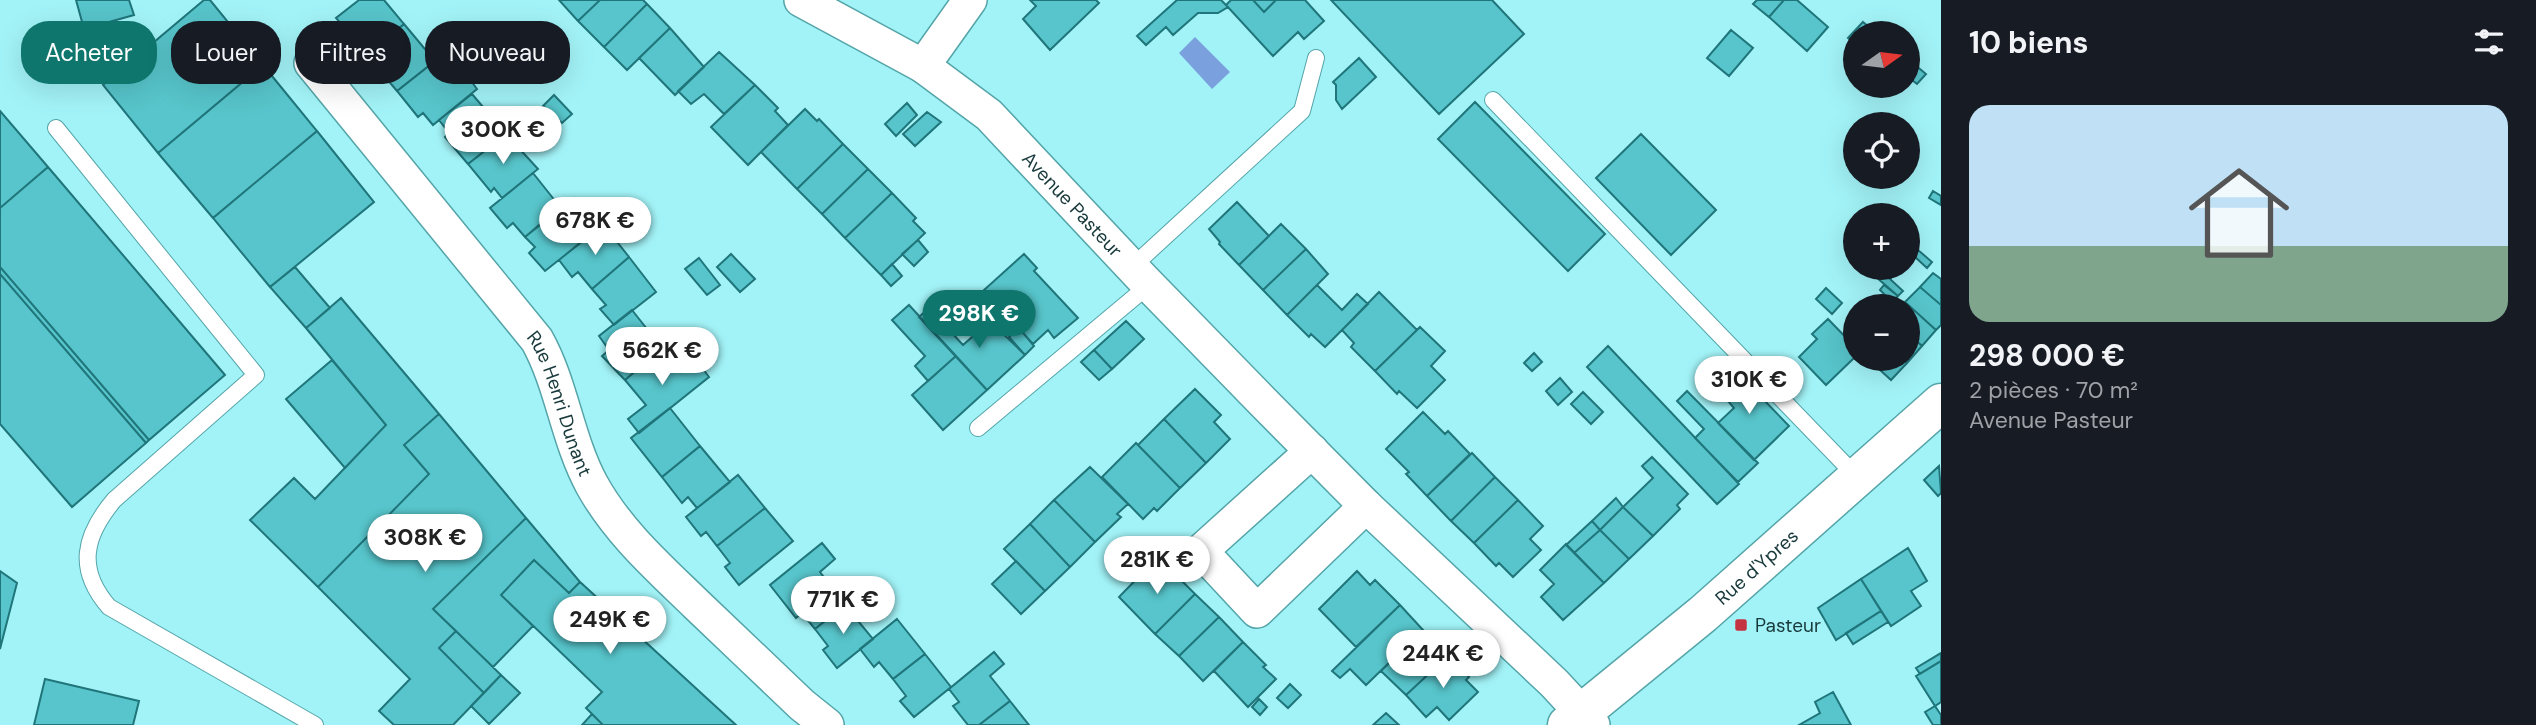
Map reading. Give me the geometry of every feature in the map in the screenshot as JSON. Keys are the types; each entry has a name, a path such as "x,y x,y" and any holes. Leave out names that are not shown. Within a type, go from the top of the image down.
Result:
{"main road":[{"name":"Rue d'Ypres","path":"1581,721 1941,403"}],"street":[{"name":"Avenue Pasteur","path":"801,0 923,66 989,115 1140,276 1366,506 1554,683 1581,721"},
{"path":"923,66 970,0"},
{"name":"Rue Henri Dunant","path":"328,84 537,340 552,370 580,460 603,504 619,525 656,566 802,705 827,725"},
{"path":"1312,451 1201,551 1257,611 1366,506"}],"lane":[{"path":"978,428 1140,276 1302,111 1316,58"},
{"path":"1493,100 1857,477"},
{"path":"56,128 256,375 114,500 104,512 90,537 87,553 92,583 108,607 316,725"}],"water":[{"path":"1195,37 1230,72 1212,89 1179,53"}],"building":[{"path":"76,0 129,0 134,15 113,21 82,21"},
{"path":"204,0 210,0 227,21 179,21"},
{"path":"359,0 384,0 402,21 339,21 336,18"},
{"path":"559,0 600,0 578,21"},
{"path":"600,0 643,0 647,4 604,47 578,21"},
{"path":"1030,0 1096,0 1099,3 1050,50 1023,19 1036,6"},
{"path":"1177,0 1221,0 1228,7 1218,13 1198,13 1173,35 1166,27 1146,45 1137,36"},
{"path":"1231,0 1253,0 1264,12 1276,0 1305,0 1324,21 1304,39 1298,32 1273,56 1226,5"},
{"path":"1253,0 1276,0 1264,12"},
{"path":"1331,0 1492,0 1524,34 1439,114"},
{"path":"1757,0 1784,0 1769,17 1753,4"},
{"path":"1784,0 1797,0 1828,27 1807,51 1769,17"},
{"path":"647,4 670,28 627,70 604,47"},
{"path":"171,28 171,84 240,84 158,153 103,85 157,84 157,40"},
{"path":"670,28 704,67 675,95 639,58"},
{"path":"1731,30 1753,48 1729,76 1707,58"},
{"path":"411,32 425,49 425,69 411,80"},
{"path":"719,52 755,85 724,114 704,94 691,104 678,91"},
{"path":"1359,58 1376,77 1342,109 1336,100 1336,85 1333,82"},
{"path":"425,69 425,84 473,84 477,89 433,125 423,113 418,117 397,91 406,84 411,84 411,80"},
{"path":"1920,69 1926,74 1920,81"},
{"path":"240,84 279,84 317,131 213,218 158,153"},
{"path":"391,84 406,84 397,91"},
{"path":"755,85 778,108 775,111 788,125 748,165 711,127"},
{"path":"472,94 506,134 468,164 445,137 449,133 439,120"},
{"path":"554,95 572,114 562,123 543,106"},
{"path":"1475,102 1605,234 1568,271 1438,139"},
{"path":"907,103 917,115 896,136 885,124"},
{"path":"805,109 817,121 819,119 843,144 797,189 761,152"},
{"path":"0,111 48,167 0,208"},
{"path":"927,112 941,122 915,146 903,134"},
{"path":"317,131 374,202 270,287 213,218"},
{"path":"506,134 538,169 502,198 494,188 491,192 468,164"},
{"path":"1641,134 1716,210 1671,255 1596,178"},
{"path":"843,144 868,169 822,214 797,189"},
{"path":"48,167 225,375 149,440 0,267 0,208"},
{"path":"868,169 892,193 845,238 822,214"},
{"path":"533,173 560,207 525,237 513,223 507,228 490,208"},
{"path":"1933,191 1941,196 1941,205 1929,198"},
{"path":"892,193 916,218 913,221 925,233 881,275 845,238"},
{"path":"574,198 598,229 545,271 529,253 535,247 525,237"},
{"path":"1237,202 1269,236 1239,265 1209,229"},
{"path":"603,224 629,257 592,289 578,272 572,277 559,260"},
{"path":"1281,224 1306,249 1263,290 1239,265"},
{"path":"918,240 928,252 914,266 902,254"},
{"path":"1306,249 1328,274 1287,315 1263,290"},
{"path":"1920,252 1932,262 1927,268 1920,262"},
{"path":"731,254 755,279 740,292 717,267"},
{"path":"1024,254 1037,268 1034,271 1078,318 1054,338 1048,330 1033,344 984,290"},
{"path":"629,257 656,292 614,325 600,309 606,305 592,289"},
{"path":"699,258 720,285 707,295 685,269"},
{"path":"892,264 902,276 891,286 881,275"},
{"path":"0,267 149,440 146,443 0,274"},
{"path":"295,267 330,308 306,328 270,287"},
{"path":"1933,273 1941,279 1941,305 1920,287"},
{"path":"0,274 146,443 72,507 0,424"},
{"path":"1879,280 1891,280 1903,291 1896,294"},
{"path":"1317,285 1342,310 1357,294 1368,304 1325,347 1311,334 1309,337 1287,315"},
{"path":"1884,285 1895,294 1884,294 1880,290"},
{"path":"1920,287 1941,305 1941,325 1936,330 1920,316 1920,294 1913,294"},
{"path":"1826,288 1842,303 1832,314 1816,299"},
{"path":"1379,292 1417,330 1375,371 1351,347 1354,343 1342,330"},
{"path":"341,298 439,414 404,445 429,474 318,587 250,520 294,478 315,499 386,425 306,328"},
{"path":"909,305 956,356 928,381 915,366 925,356 892,320"},
{"path":"929,308 963,345 990,321 1025,355 987,390 919,317"},
{"path":"632,310 662,348 625,380 602,356 609,350 599,336"},
{"path":"1920,316 1936,330 1922,346 1920,344"},
{"path":"1828,319 1843,335 1843,369 1826,385 1799,357 1817,339 1812,334"},
{"path":"1126,321 1144,339 1112,369 1094,350"},
{"path":"1420,327 1445,351 1431,366 1445,380 1417,408 1399,391 1397,394 1375,371"},
{"path":"1019,328 1034,346 1025,355 1009,337"},
{"path":"1608,346 1739,484 1717,504 1587,367"},
{"path":"662,348 681,372 696,360 709,377 639,433 628,419 646,405 625,380"},
{"path":"1094,350 1112,369 1099,380 1081,362"},
{"path":"1534,353 1542,362 1532,371 1524,363"},
{"path":"956,356 987,390 943,430 912,395"},
{"path":"332,360 386,425 345,468 286,399"},
{"path":"1733,368 1789,426 1754,460 1718,423 1734,408 1715,386"},
{"path":"1881,371 1899,371 1891,380"},
{"path":"1560,378 1572,392 1558,405 1546,391"},
{"path":"1195,389 1221,415 1214,422 1230,439 1206,463 1164,419"},
{"path":"1687,391 1758,463 1738,482 1695,438 1704,429 1677,401"},
{"path":"1583,392 1603,412 1591,424 1571,404"},
{"path":"670,408 700,446 662,477 631,438"},
{"path":"1423,412 1445,434 1448,431 1470,454 1427,496 1406,474 1409,472 1386,449"},
{"path":"439,414 526,518 433,609 456,631 439,648 484,693 453,725 394,725 379,711 410,679 318,587 429,474 404,445"},
{"path":"1164,419 1206,463 1180,488 1138,445"},
{"path":"1136,443 1180,488 1157,511 1154,508 1143,519 1102,477"},
{"path":"700,446 730,482 697,508 688,497 682,503 662,477"},
{"path":"1472,453 1495,477 1451,521 1427,496"},
{"path":"1652,457 1688,494 1677,505 1680,509 1653,536 1623,507 1653,478 1642,466"},
{"path":"1939,466 1941,493 1938,496 1924,480"},
{"path":"1090,467 1128,504 1117,514 1121,517 1095,542 1054,500"},
{"path":"738,475 765,508 717,546 706,532 701,536 686,517"},
{"path":"1495,477 1518,500 1474,543 1451,521"},
{"path":"1616,498 1623,507 1600,530 1592,521"},
{"path":"1054,500 1095,542 1070,567 1030,524"},
{"path":"1518,500 1543,526 1530,539 1541,550 1513,577 1499,563 1496,566 1474,543"},
{"path":"1623,507 1653,536 1629,559 1600,530"},
{"path":"765,508 793,541 739,585 725,567 730,563 717,546"},
{"path":"526,518 580,582 569,593 534,560 501,595 533,626 493,667 433,609"},
{"path":"1592,521 1600,530 1574,553 1566,545"},
{"path":"1030,524 1070,567 1045,591 1004,549"},
{"path":"1600,530 1629,559 1604,583 1574,553"},
{"path":"822,543 835,559 820,572 845,605 815,629 802,613 796,618 770,585"},
{"path":"1566,544 1604,583 1563,620 1541,597 1554,584 1540,570"},
{"path":"1908,548 1927,581 1911,591 1921,606 1891,626 1861,579"},
{"path":"1156,559 1195,594 1155,634 1119,597"},
{"path":"534,560 569,593 580,582 736,725 603,725 586,708 602,692 501,595"},
{"path":"1016,561 1045,591 1021,614 992,584"},
{"path":"0,571 17,583 0,649"},
{"path":"1357,571 1370,585 1375,580 1400,605 1356,647 1319,609"},
{"path":"1861,579 1881,611 1836,640 1818,608"},
{"path":"1195,594 1219,617 1179,656 1155,634"},
{"path":"845,605 873,639 837,668 823,650 828,646 815,629"},
{"path":"1400,605 1423,630 1366,685 1350,669 1340,678 1332,671"},
{"path":"1881,611 1888,622 1853,644 1846,633"},
{"path":"1219,617 1243,642 1203,681 1179,656"},
{"path":"897,619 925,654 893,679 879,662 874,667 860,649"},
{"path":"1423,630 1448,656 1406,695 1381,671"},
{"path":"456,631 501,675 484,693 439,648"},
{"path":"1243,642 1276,679 1248,707 1214,671"},
{"path":"994,652 1004,664 990,676 1010,701 979,725 968,725 953,706 959,702 949,689"},
{"path":"1941,653 1941,661 1920,674 1916,668"},
{"path":"925,654 951,687 914,717 900,701 906,696 893,679"},
{"path":"1448,656 1469,677 1466,680 1478,692 1449,720 1437,707 1426,717 1406,695"},
{"path":"1941,661 1941,702 1935,706 1916,676"},
{"path":"501,675 520,693 489,724 471,706"},
{"path":"45,679 139,701 133,725 34,725"},
{"path":"1290,684 1301,695 1288,708 1277,698"},
{"path":"1833,692 1851,725 1799,725 1820,713 1815,702"},
{"path":"1259,699 1267,707 1260,715 1252,707"},
{"path":"1010,701 1029,725 979,725"},
{"path":"1935,706 1941,715 1941,725 1933,725 1925,712"},
{"path":"1386,713 1399,725 1373,725"},
{"path":"592,714 603,725 582,725"}],"place":[{"name":"Pasteur","path":"1741,625"}]}
